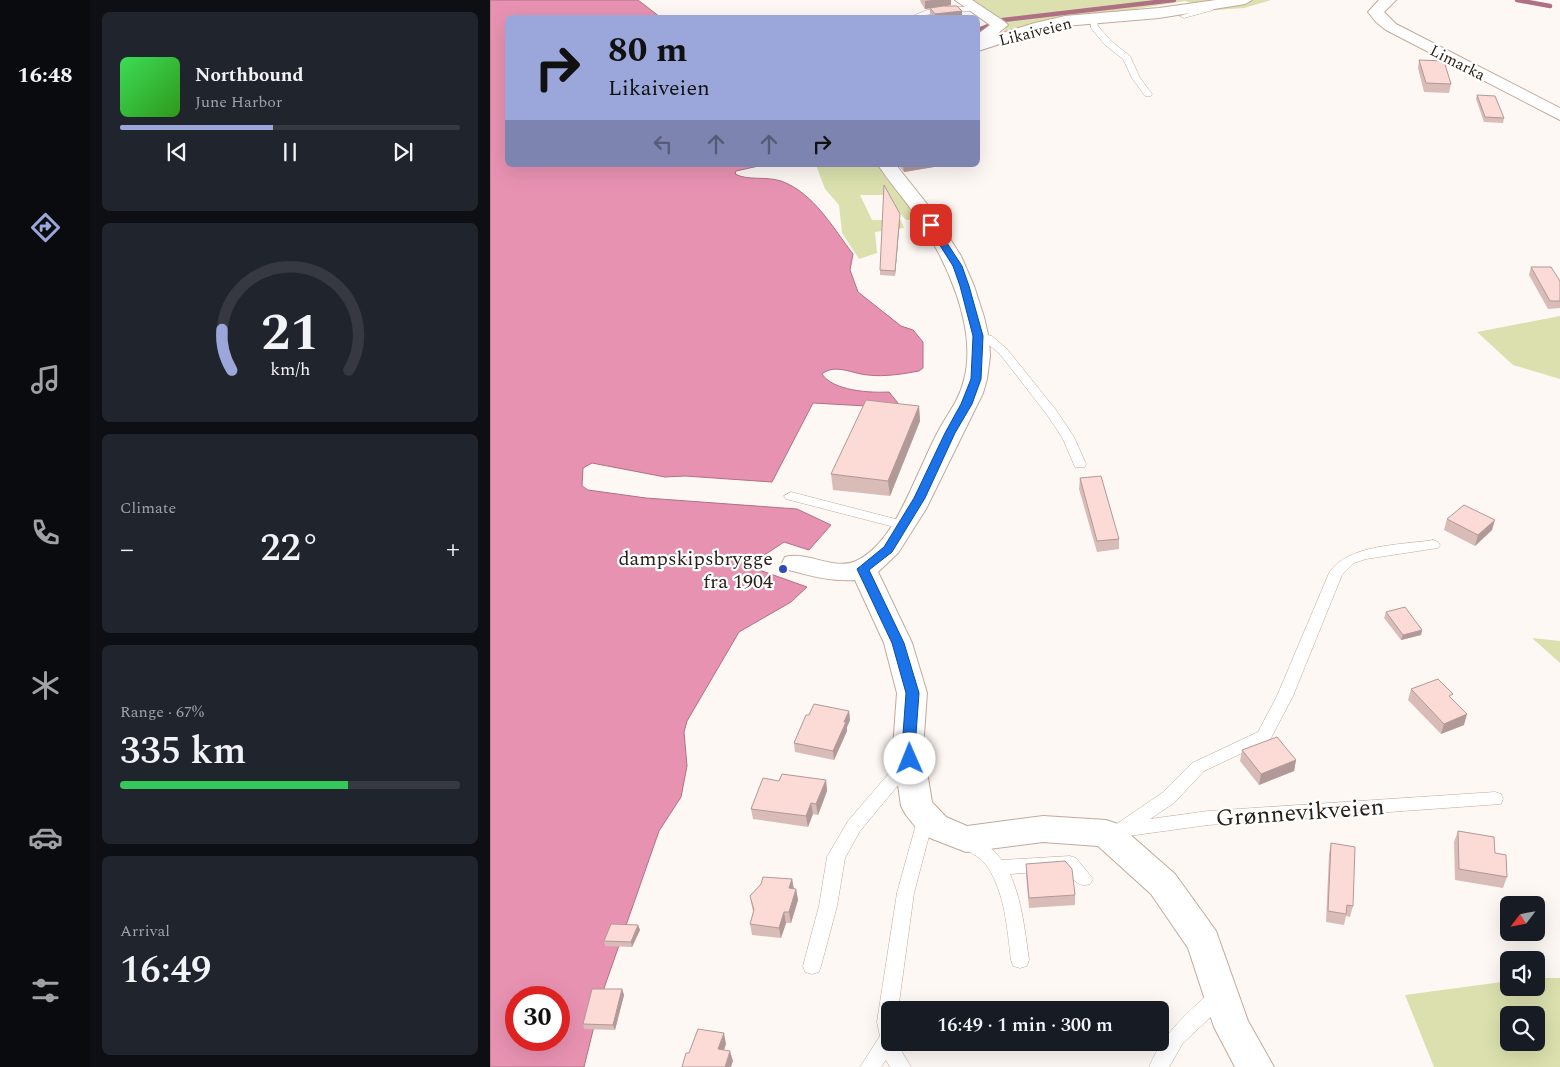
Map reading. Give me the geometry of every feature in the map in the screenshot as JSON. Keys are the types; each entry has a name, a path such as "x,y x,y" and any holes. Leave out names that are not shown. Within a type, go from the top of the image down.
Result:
{"street":[{"path":"962,0 980,15"},
{"name":"Likaiveien","path":"980,45 1040,26 1159,13 1245,0"},
{"name":"Limarka","path":"1389,0 1380,6 1376,12 1391,27 1560,114"},
{"path":"980,39 1000,24 981,16"},
{"path":"795,563 827,571 863,569 888,550 920,498 950,433 966,404 976,379 978,336 958,266 923,213 897,182 889,167"},
{"name":"Grønnevikveien","path":"863,569 898,643 912,693 908,748 917,806 934,826 966,839 1043,829 1113,831"},
{"path":"1113,831 1163,884 1204,942 1232,1027 1254,1067"}],"lane":[{"path":"1184,16 1218,4"},
{"path":"917,15 936,11 972,15"},
{"name":"Likaiveien","path":"1093,19 1094,26 1108,43 1127,58 1136,78 1148,94"},
{"path":"978,336 988,338 1003,352 1061,424 1080,464"},
{"path":"791,496 902,525"},
{"path":"1113,831 1168,798 1198,767 1264,736 1285,696 1336,573 1349,560 1365,555 1433,545"},
{"path":"812,966 828,906 836,857 854,826 910,759"},
{"name":"Grønnevikveien","path":"1113,831 1208,818 1496,799"},
{"path":"870,1067 890,1038 887,1022 905,892 916,843 926,817"},
{"path":"966,839 994,861 1008,892 1015,920 1020,960"},
{"path":"997,868 1070,864 1084,879"},
{"path":"1160,1067 1162,1060 1186,1026 1221,994"},
{"path":"892,1051 902,1067"}],"green space":[{"path":"968,0 1271,0 1244,8 1216,10 1185,1 1099,15 1088,22 1018,41 1002,38 1006,27"},
{"path":"817,167 880,167 882,173 921,219 906,220 884,195 860,195 872,220 901,220 904,228 875,232 877,253 859,259 842,233 839,205 825,189"},
{"path":"1560,316 1560,379 1513,365 1477,332"},
{"path":"1532,638 1560,641 1560,663"},
{"path":"1545,978 1560,978 1560,1067 1434,1067 1405,995 1500,982 1500,996 1545,996"}],"shaded area":[{"path":"490,0 638,0 657,15 505,15 505,167 754,167 736,171 735,174 781,181 803,194 822,212 853,254 850,270 858,292 901,326 913,330 923,342 923,368 919,371 874,376 833,369 822,374 834,384 852,390 889,392 902,408 813,403 772,482 685,476 665,477 592,463 583,468 582,486 588,490 646,498 797,509 831,525 809,550 784,542 748,566 807,587 791,602 739,632 687,721 684,732 687,766 681,797 659,831 602,994 584,1067 490,1067"}],"building":[{"path":"957,6 962,11 935,14 930,8"},
{"path":"1419,60 1444,61 1451,84 1426,83"},
{"path":"1477,95 1495,96 1504,118 1485,117"},
{"path":"884,185 900,214 895,271 880,270"},
{"path":"1531,267 1551,267 1560,281 1560,301 1550,301"},
{"path":"866,400 919,406 888,481 831,474"},
{"path":"1101,476 1119,539 1097,541 1080,478"},
{"path":"1464,505 1495,520 1478,535 1447,519"},
{"path":"1405,607 1422,630 1403,635 1386,612"},
{"path":"1438,679 1453,694 1449,696 1467,714 1444,724 1411,689"},
{"path":"814,704 849,711 833,751 794,743 806,715 809,715"},
{"path":"1277,737 1296,760 1261,774 1242,750"},
{"path":"782,774 826,780 816,804 811,803 806,816 751,809 763,778 779,781"},
{"path":"1458,831 1494,837 1495,853 1506,855 1507,877 1459,869"},
{"path":"1331,843 1355,847 1353,906 1347,905 1346,914 1328,911"},
{"path":"1065,861 1072,869 1075,895 1029,898 1026,864"},
{"path":"763,877 792,879 789,888 796,889 789,912 784,912 779,928 750,924 754,910 750,896 761,884"},
{"path":"611,924 638,925 631,942 604,941"},
{"path":"592,989 622,989 613,1025 583,1024"},
{"path":"698,1029 724,1033 718,1049 730,1051 725,1067 682,1067 686,1053 689,1053"}],"waterway":[{"path":"980,29 1003,20 1174,0"},
{"path":"1517,0 1550,6"}],"place":[{"name":"dampskipsbrygge fra 1904","path":"783,569"}],"route":[{"path":"910,759 908,748 912,693 898,643 863,569 888,550 920,498 950,433 966,404 976,379 978,336 965,286 958,266 931,225"}]}
